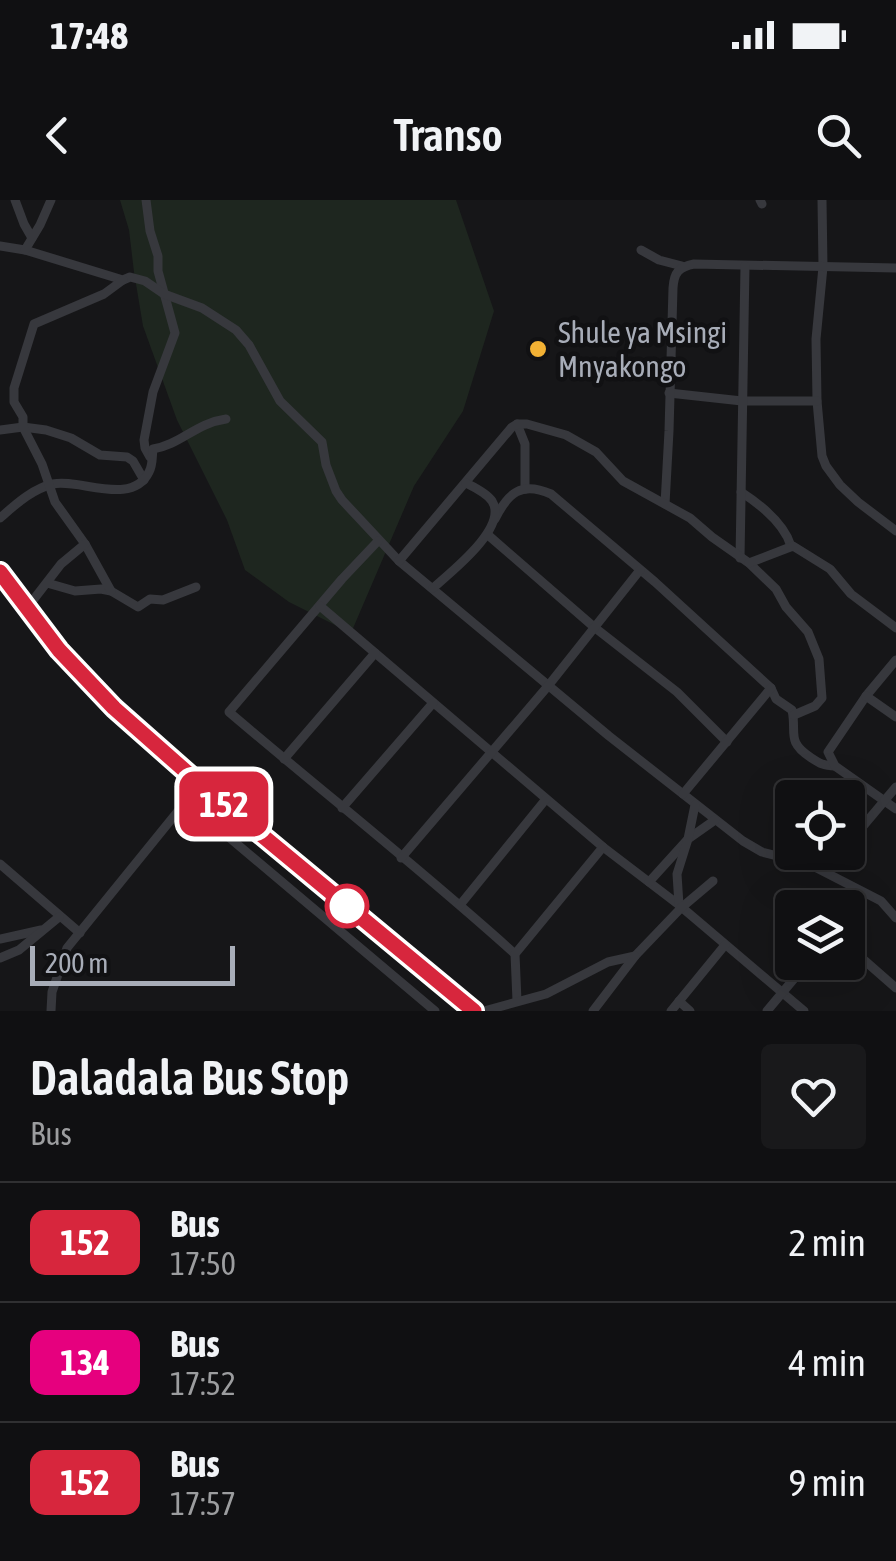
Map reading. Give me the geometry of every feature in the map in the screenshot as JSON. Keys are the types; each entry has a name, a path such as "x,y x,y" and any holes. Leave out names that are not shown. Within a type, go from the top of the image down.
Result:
{"highway":[{"path":"0,572 59,650 114,708 456,1006 474,1011"}],"street":[{"path":"14,200 32,238"},
{"path":"25,250 50,200"},
{"path":"146,200 174,338 153,392 147,425 145,448 152,460"},
{"path":"822,200 824,267 816,339 822,456 840,484 896,532"},
{"path":"0,246 123,280"},
{"path":"641,250 682,266 896,268"},
{"path":"665,504 674,279 682,266"},
{"path":"744,560 741,492 745,266"},
{"path":"111,591 85,544 55,502 14,402 14,388 34,324 104,294 130,277 145,280 164,294 202,308 236,330 249,345 280,401 322,442 326,465 342,500 399,561 695,805 762,852 775,855"},
{"path":"670,393 742,401 817,401"},
{"path":"0,518 25,498 58,483 98,490 136,485 151,468 153,449 169,446 195,428 226,419"},
{"path":"399,561 496,443 517,424 566,434 601,455 623,481 690,518 776,589 808,632 820,659 822,698 815,706 794,715"},
{"path":"517,424 526,444 525,488"},
{"path":"0,430 46,430 71,438 100,455 128,457 144,480"},
{"path":"466,483 490,498 495,519"},
{"path":"433,588 488,534 510,497 525,488 550,494 640,570 792,710 793,738 798,750 821,764 834,766"},
{"path":"741,492 778,524 791,546 830,569 851,594 896,628"},
{"path":"488,534 594,627 678,692 727,742"},
{"path":"378,541 229,712 514,954"},
{"path":"28,608 61,564 85,544"},
{"path":"744,560 791,546"},
{"path":"401,858 548,686 640,570"},
{"path":"47,583 74,591 111,591 138,606 196,587"},
{"path":"320,606 602,847 680,906 804,1011"},
{"path":"284,759 375,654"},
{"path":"896,660 866,696 830,747 828,756 834,766 896,809"},
{"path":"683,794 770,688"},
{"path":"866,696 896,718"},
{"path":"342,808 433,702"},
{"path":"52,1011 52,992 67,948 200,784"},
{"path":"865,825 896,786"},
{"path":"460,905 546,798"},
{"path":"186,801 436,1011"},
{"path":"680,906 677,874 695,805"},
{"path":"649,882 688,839 716,820"},
{"path":"516,1001 514,954 602,847"},
{"path":"0,864 80,933"},
{"path":"821,870 881,901 896,918"},
{"path":"597,1009 635,956 680,906 713,880"},
{"path":"0,958 11,955 59,917"},
{"path":"0,939 44,930"},
{"path":"671,1011 725,945"},
{"path":"484,1011 546,994 608,962 635,956"},
{"path":"865,961 896,988"},
{"path":"767,1011 793,980"},
{"path":"679,1002 690,1011"}],"shaded area":[{"path":"120,200 456,200 494,311 463,411 414,486 351,633 289,602 245,570 227,520 177,420 143,326 129,230"}],"bus line":[{"name":"152","path":"0,572 59,650 114,708 474,1011"}],"place":[{"name":"Shule ya Msingi Mnyakongo","path":"538,349"}]}
